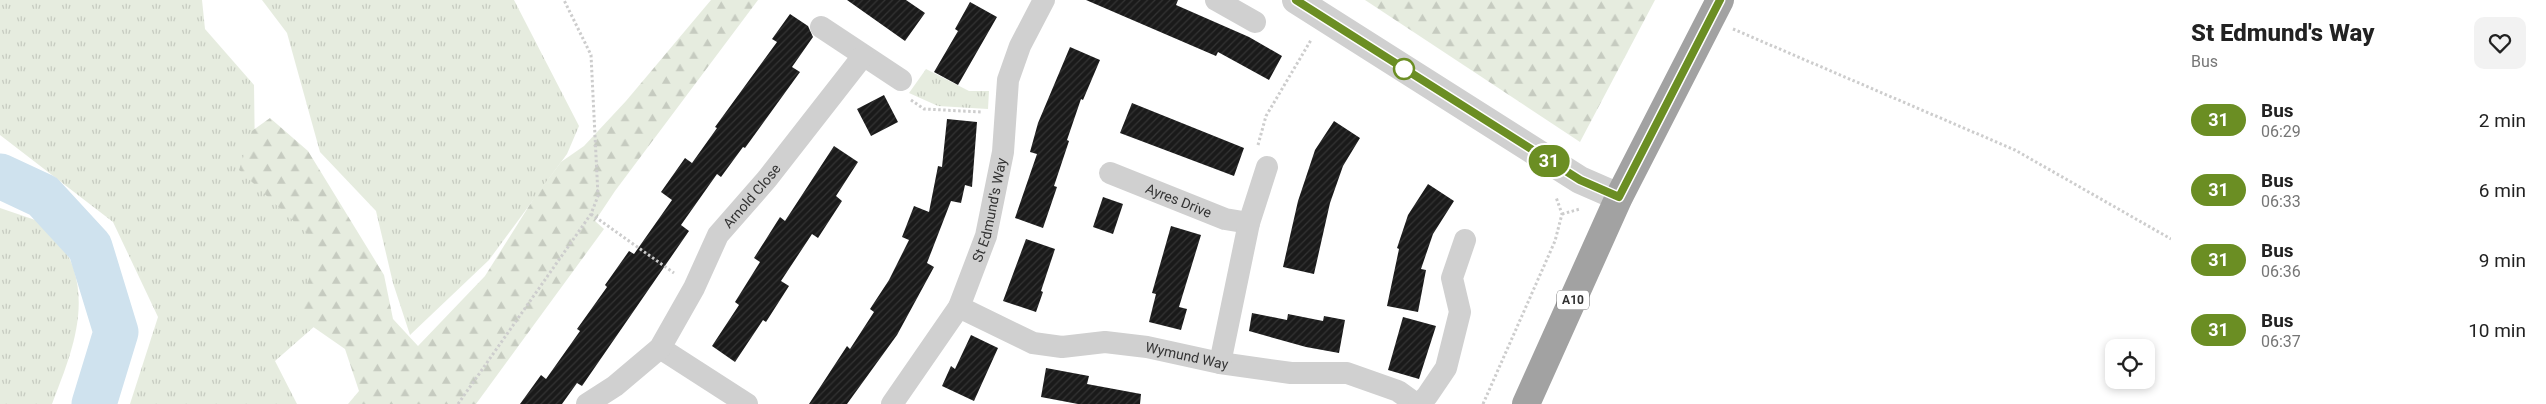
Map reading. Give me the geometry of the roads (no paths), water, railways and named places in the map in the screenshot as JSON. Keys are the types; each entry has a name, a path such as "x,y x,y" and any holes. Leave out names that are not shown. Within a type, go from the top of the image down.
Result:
{"highway":[{"name":"A10","path":"1526,404 1619,197 1722,12"}],"street":[{"name":"St Edmund's Way","path":"892,404 959,307 986,236 1003,152 1004,113 1008,80 1020,46 1044,0"},
{"path":"1216,0 1255,22"},
{"path":"1296,0 1580,180 1619,197"},
{"path":"821,27 900,80"},
{"name":"Arnold Close","path":"587,404 615,386 660,348 694,288 718,235 767,179 863,56"},
{"path":"1220,363 1249,223 1268,167"},
{"name":"Ayres Drive","path":"1110,173 1225,219 1249,223"},
{"name":"Wymund Way","path":"959,307 1033,343 1062,347 1105,342 1148,347 1220,363 1291,373 1348,373 1398,392 1417,404 1427,396 1446,368 1460,312 1452,278 1464,240"},
{"path":"660,348 747,404"}],"waterway":[{"path":"0,176 43,196 90,247 116,332 94,404"}]}
